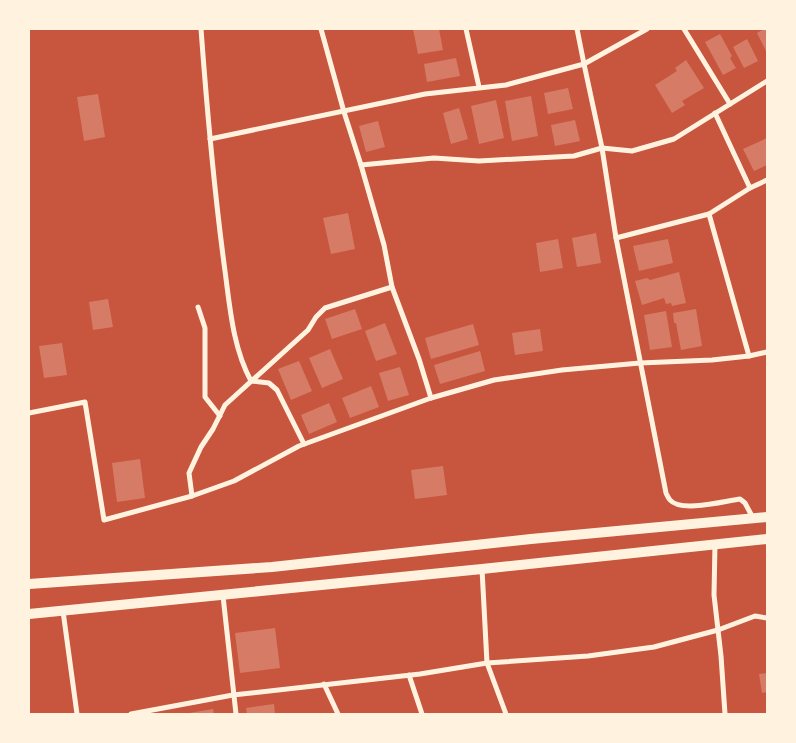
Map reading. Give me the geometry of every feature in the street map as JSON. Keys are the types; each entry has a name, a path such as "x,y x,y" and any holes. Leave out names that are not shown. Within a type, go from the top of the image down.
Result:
{"highway":[{"path":"29,584 272,567 531,539 767,517"},
{"path":"29,614 62,609 223,596 482,570 767,538"}],"street":[{"path":"201,29 217,212 233,324 243,366 250,381"},
{"path":"321,29 384,244 392,288 431,398"},
{"path":"466,29 478,87"},
{"path":"577,29 602,148 616,238 666,493 670,501 678,505 695,506 740,499 745,503 753,518"},
{"path":"210,139 425,94 506,84 584,64 647,29"},
{"path":"684,29 730,104"},
{"path":"361,165 434,158 479,161 574,156 602,148 632,151 674,139 767,81"},
{"path":"715,113 750,188"},
{"path":"616,238 709,214 750,188 767,180"},
{"path":"709,214 749,356"},
{"path":"192,496 189,473 200,447 225,405 308,330 316,317 325,308 392,288"},
{"path":"198,307 205,328 205,397 220,416"},
{"path":"29,413 85,402 104,520 192,496 234,481 304,444 431,398 494,380 562,370 640,363 712,360 767,352"},
{"path":"250,381 269,383 276,390 304,444"},
{"path":"715,544 714,595 725,714"},
{"path":"482,570 487,663 506,714"},
{"path":"223,596 236,714"},
{"path":"62,609 77,714"},
{"path":"130,714 233,695 408,675 487,663 588,656 645,648 718,630 755,616 767,618"},
{"path":"408,675 422,714"},
{"path":"324,684 338,714"}],"building":[{"path":"413,29 439,29 443,50 418,54"},
{"path":"767,29 767,53 757,33"},
{"path":"720,34 736,68 723,75 705,42"},
{"path":"747,39 758,61 744,68 733,47"},
{"path":"456,58 460,76 427,82 424,64"},
{"path":"686,60 704,88 682,101 685,105 672,113 655,85 677,71 675,68"},
{"path":"568,88 573,109 548,114 544,93"},
{"path":"98,94 105,137 84,141 77,97"},
{"path":"531,96 538,136 512,141 505,101"},
{"path":"496,100 504,138 479,144 471,106"},
{"path":"459,108 468,139 451,144 443,113"},
{"path":"575,120 580,141 555,146 551,125"},
{"path":"378,121 385,147 366,152 359,126"},
{"path":"767,138 767,165 754,171 743,149"},
{"path":"348,213 355,249 331,254 323,218"},
{"path":"596,233 601,263 577,267 572,238"},
{"path":"558,239 563,268 540,272 536,243"},
{"path":"668,239 673,263 639,271 633,246"},
{"path":"679,272 686,303 672,306 671,303 666,304 664,298 642,305 635,281 647,278 650,280"},
{"path":"108,299 113,327 93,330 89,302"},
{"path":"355,309 362,329 332,339 325,319"},
{"path":"696,309 702,346 681,350 673,313"},
{"path":"666,311 672,347 650,350 644,315"},
{"path":"385,323 397,354 376,361 365,331"},
{"path":"473,324 479,345 431,359 425,338"},
{"path":"540,329 543,351 515,355 512,333"},
{"path":"62,343 67,375 44,378 39,346"},
{"path":"330,349 343,379 322,388 309,358"},
{"path":"480,351 485,371 440,384 434,365"},
{"path":"299,361 312,391 291,400 278,369"},
{"path":"400,367 409,395 388,401 379,373"},
{"path":"371,386 379,407 350,418 342,398"},
{"path":"329,403 337,422 309,434 301,415"},
{"path":"140,459 145,498 117,502 112,463"},
{"path":"443,466 447,495 415,499 411,470"},
{"path":"275,628 280,668 240,673 235,633"},
{"path":"767,673 767,692 762,693 759,674"},
{"path":"274,704 275,714 247,714 246,708"},
{"path":"213,709 214,714 189,714 189,713"}]}
